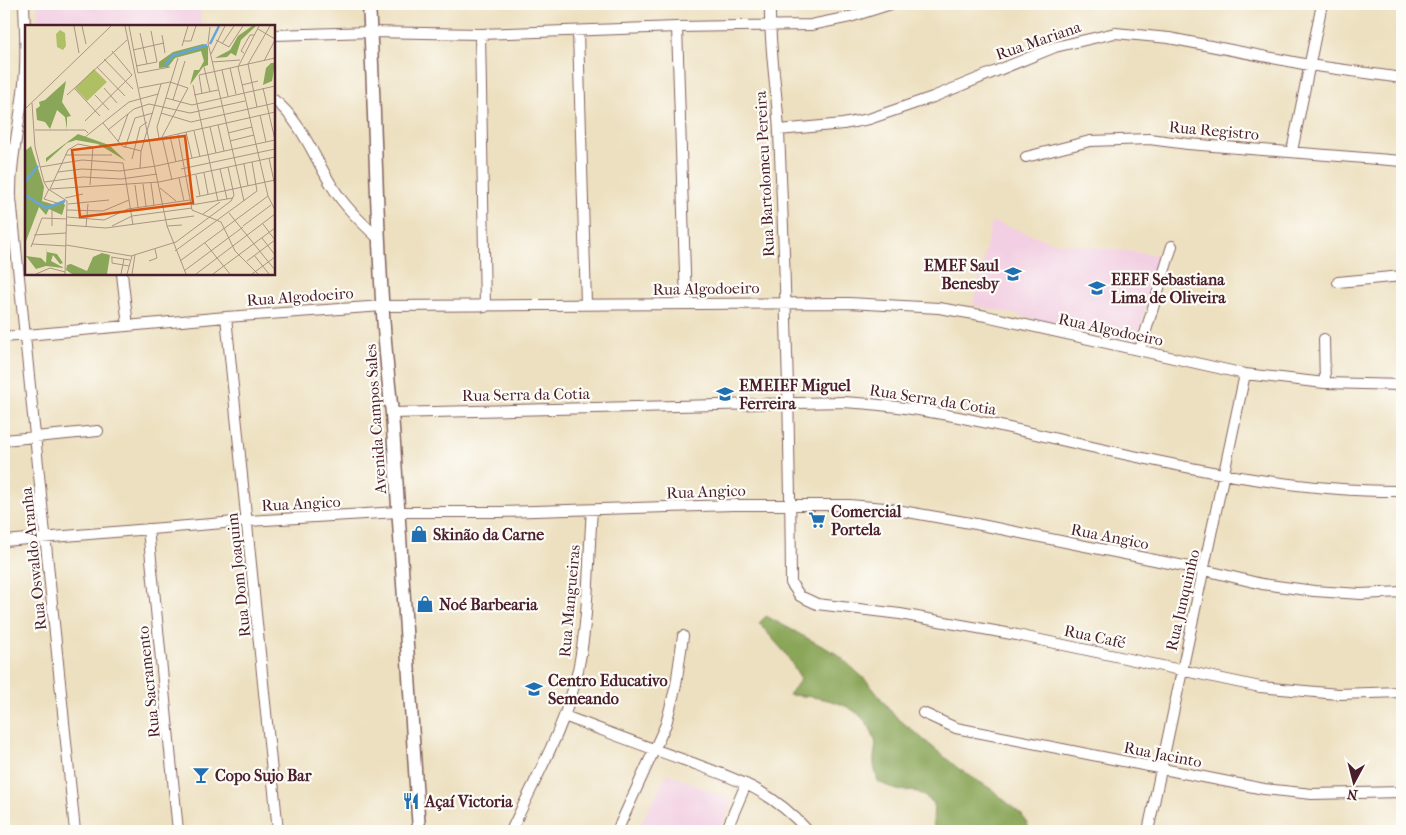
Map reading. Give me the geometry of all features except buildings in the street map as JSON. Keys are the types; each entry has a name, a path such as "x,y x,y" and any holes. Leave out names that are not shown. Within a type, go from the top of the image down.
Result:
{"street":[{"name":"Rua Oswaldo Aranha","path":"24,4 25,25"},
{"name":"Avenida Campos Sales","path":"369,4 378,238 392,413 419,831"},
{"name":"Rua Bartolomeu Pereira","path":"770,4 770,26 779,130 788,403 791,583"},
{"path":"275,35 370,32 480,34 578,32 677,26 811,25 850,17 891,4"},
{"path":"1292,151 1322,4"},
{"path":"677,26 686,304"},
{"path":"578,32 586,303"},
{"name":"Rua Mariana","path":"779,130 843,124 869,119 933,97 1055,47 1115,33 1168,38 1309,65 1402,78"},
{"path":"480,34 485,307"},
{"name":"Rua Oswaldo Aranha","path":"25,60 23,92 11,180 34,438 46,536 75,831"},
{"path":"275,101 292,117 333,188 344,203 378,238"},
{"name":"Rua Registro","path":"1026,158 1090,141 1149,139 1188,144 1402,161"},
{"path":"1140,350 1172,246"},
{"path":"122,275 128,326"},
{"path":"1338,282 1402,276"},
{"name":"Rua Algodoeiro","path":"4,337 226,317 383,306 485,307 586,303 849,303 939,308 986,316 1245,374 1325,383 1402,385"},
{"name":"Rua Dom Joaquim","path":"226,317 278,831"},
{"path":"1324,338 1325,383"},
{"name":"Rua Junquinho","path":"1148,831 1245,374"},
{"name":"Rua Serra da Cotia","path":"392,413 788,403 843,402 886,404 972,419 1225,475 1309,488 1402,491"},
{"path":"4,440 98,431"},
{"name":"Rua Angico","path":"4,541 46,536 248,521 398,512 592,510 790,504 885,508 1204,570 1262,584 1314,591 1361,594 1402,592"},
{"name":"Rua Mangueiras","path":"511,831 564,716 578,669 592,510"},
{"name":"Rua Sacramento","path":"148,529 178,831"},
{"name":"Rua Café","path":"791,583 800,596 817,604 900,614 1017,635 1260,687 1338,694 1402,692"},
{"path":"617,831 656,748 671,705 683,636"},
{"name":"Rua Jacinto","path":"923,714 956,728 1264,789 1302,793 1402,792"},
{"path":"564,716 656,748 768,794 789,810 808,831"},
{"path":"726,831 746,784"}],"shaded area":[{"path":"37,4 200,4 201,25 38,25"},
{"name":"EEEF Sebastiana Lima de Oliveira","path":"992,221 1053,242 1158,255 1137,342 973,305"},
{"path":"667,773 733,801 719,831 637,831"}],"green space":[{"path":"766,616 837,654 867,681 894,715 959,769 991,789 1022,815 1031,831 935,831 933,823 934,803 918,792 897,790 878,782 874,765 875,740 870,727 862,717 841,704 828,700 789,695 801,679 786,654 759,623"}],"place":[{"name":"EMEF Saul Benesby","path":"1013,274"},
{"name":"EEEF Sebastiana Lima de Oliveira","path":"1097,288"},
{"name":"EMEIEF Miguel Ferreira","path":"725,394"},
{"name":"Comercial Portela","path":"817,520"},
{"name":"Skinão da Carne","path":"419,534"},
{"name":"Noé Barbearia","path":"425,604"},
{"name":"Centro Educativo Semeando","path":"534,689"},
{"name":"Copo Sujo Bar","path":"201,775"},
{"name":"Açaí Victoria","path":"411,801"}]}
